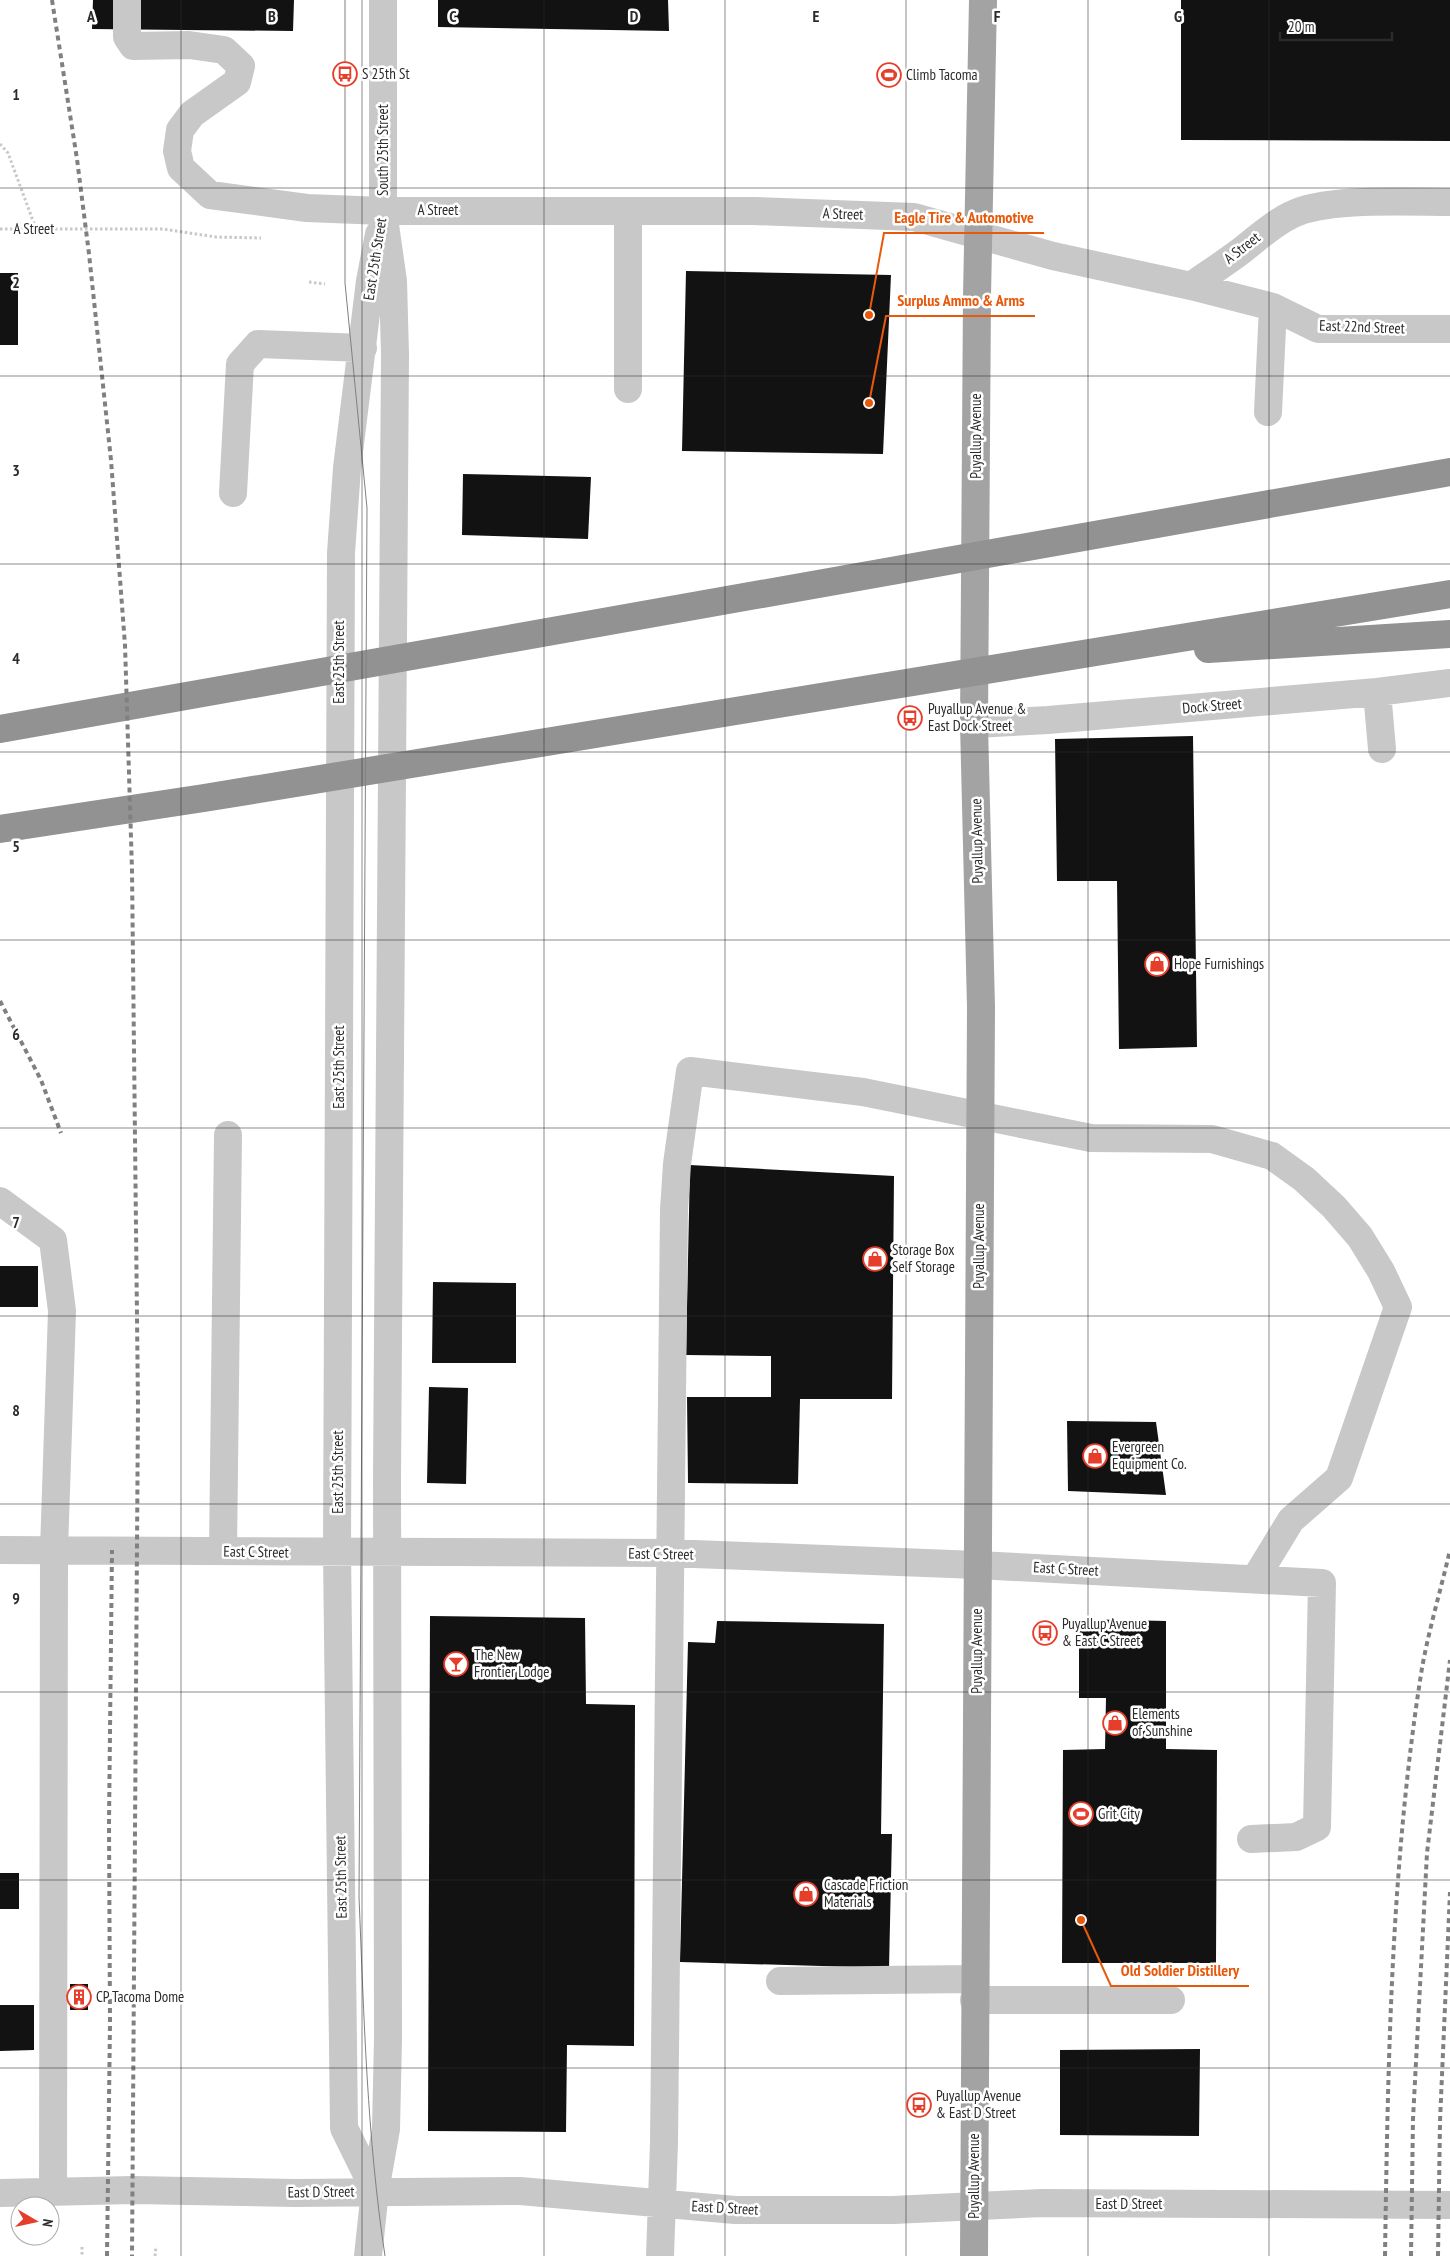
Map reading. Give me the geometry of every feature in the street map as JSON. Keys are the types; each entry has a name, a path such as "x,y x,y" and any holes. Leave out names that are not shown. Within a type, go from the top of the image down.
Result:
{"highway":[{"path":"0,729 1450,472"},
{"path":"0,829 204,798 1450,594"},
{"path":"1032,661 1450,634"},
{"path":"0,845 204,798"}],"main road":[{"name":"Puyallup Avenue","path":"974,2256 981,1007 974,724 977,306 980,236 983,0"}],"street":[{"name":"A Street","path":"127,0 127,37 133,46 190,46 224,50 241,66 237,82 192,114 180,130 177,151 182,168 210,195 307,208 383,211 754,211 914,216 1053,256 1191,286 1241,251 1264,231 1292,214 1324,206 1354,203 1450,202"},
{"name":"South 25th Street","path":"383,0 383,211"},
{"name":"East 25th Street","path":"375,2191 344,2128 337,1553 340,606 341,553 347,468 370,281 383,211"},
{"name":"East 25th Street","path":"368,2256 375,2191 386,2129 388,2039 386,1553 395,354 393,281 383,211"},
{"path":"628,211 628,388"},
{"name":"East 22nd Street","path":"1191,286 1273,306 1318,329 1450,329"},
{"path":"1268,412 1273,306"},
{"path":"233,493 240,364 258,344 363,348"},
{"name":"Dock Street","path":"974,724 1048,720 1377,692 1450,683"},
{"path":"1377,692 1382,749"},
{"path":"660,2256 663,2205 669,1553 674,1367 674,1210 677,1164 690,1071 863,1092 1091,1138 1212,1139 1272,1156 1304,1179 1334,1206 1360,1237 1381,1271 1398,1308 1340,1478 1291,1520 1255,1578"},
{"path":"223,1552 228,1135"},
{"path":"0,1201 53,1240 62,1310 54,1550 53,2192"},
{"name":"East C Street","path":"0,1550 669,1553 977,1565 1255,1578 1322,1583 1317,1827 1296,1837 1251,1839"},
{"path":"780,1981 1171,2000"},
{"name":"East D Street","path":"0,2193 133,2190 295,2193 520,2191 735,2210 892,2210 1042,2203 1450,2205"}],"path":[{"path":"0,144 3,145 10,160 36,229"},
{"name":"A Street","path":"0,229 163,229 216,237 268,238"},
{"path":"309,282 325,284"},
{"path":"155,2256 156,2246"},
{"path":"82,2247 82,2256"}],"building":[{"path":"93,0 294,0 293,31 92,29"},
{"path":"438,0 668,0 669,31 438,27"},
{"path":"1181,0 1450,0 1450,141 1181,140"},
{"path":"686,271 891,275 883,454 682,451"},
{"path":"0,273 18,273 18,345 0,345"},
{"path":"463,474 591,477 588,539 462,535"},
{"name":"Hope Furnishings","path":"1193,736 1197,1047 1119,1049 1117,881 1057,881 1055,739"},
{"path":"690,1165 894,1176 892,1399 800,1399 798,1484 688,1483 687,1397 771,1397 771,1356 686,1355"},
{"path":"0,1266 38,1266 38,1307 0,1307"},
{"path":"433,1282 516,1283 516,1363 432,1363"},
{"path":"429,1387 468,1388 466,1484 427,1483"},
{"path":"1067,1421 1156,1422 1166,1495 1068,1491"},
{"path":"430,1616 585,1618 586,1704 635,1705 634,2046 567,2045 566,2132 428,2131"},
{"path":"1079,1619 1166,1621 1166,1749 1217,1750 1216,1963 1062,1963 1063,1750 1105,1749 1106,1698 1079,1698"},
{"path":"717,1621 884,1624 881,1834 892,1834 889,1968 680,1962 688,1642 715,1643"},
{"path":"0,1873 19,1873 19,1909 0,1909"},
{"name":"CP Tacoma Dome","path":"70,1984 88,1984 88,2010 70,2010"},
{"path":"0,2005 34,2005 34,2050 0,2051"},
{"path":"1200,2049 1199,2136 1060,2135 1060,2050"}],"tram line":[{"path":"345,0 345,283 367,508 359,1897 370,2122 385,2256"}],"railway":[{"path":"52,0 77,159 89,254 111,460 125,645 132,870 138,1406 132,2256"},
{"path":"0,1001 41,1080 61,1133"},
{"path":"107,2256 112,1550"},
{"path":"1385,2256 1390,2035 1397,1888 1412,1741 1422,1668 1450,1550"},
{"path":"1411,2256 1413,2119 1427,1853 1450,1660"},
{"path":"1438,2256 1440,2121 1450,1892"}],"place":[{"name":"S 25th St","path":"345,74"},
{"name":"Climb Tacoma","path":"889,75"},
{"name":"Eagle Tire & Automotive","path":"869,315"},
{"name":"Surplus Ammo & Arms","path":"869,403"},
{"name":"Puyallup Avenue & East Dock Street","path":"910,718"},
{"name":"Hope Furnishings","path":"1157,964"},
{"name":"Storage Box Self Storage","path":"875,1259"},
{"name":"Evergreen Equipment Co.","path":"1095,1456"},
{"name":"Puyallup Avenue & East C Street","path":"1045,1633"},
{"name":"The New Frontier Lodge","path":"456,1664"},
{"name":"Elements of Sunshine","path":"1115,1723"},
{"name":"Grit City","path":"1081,1814"},
{"name":"Cascade Friction Materials","path":"806,1894"},
{"name":"Old Soldier Distillery","path":"1081,1920"},
{"name":"CP Tacoma Dome","path":"79,1997"},
{"name":"Puyallup Avenue & East D Street","path":"919,2105"}]}
